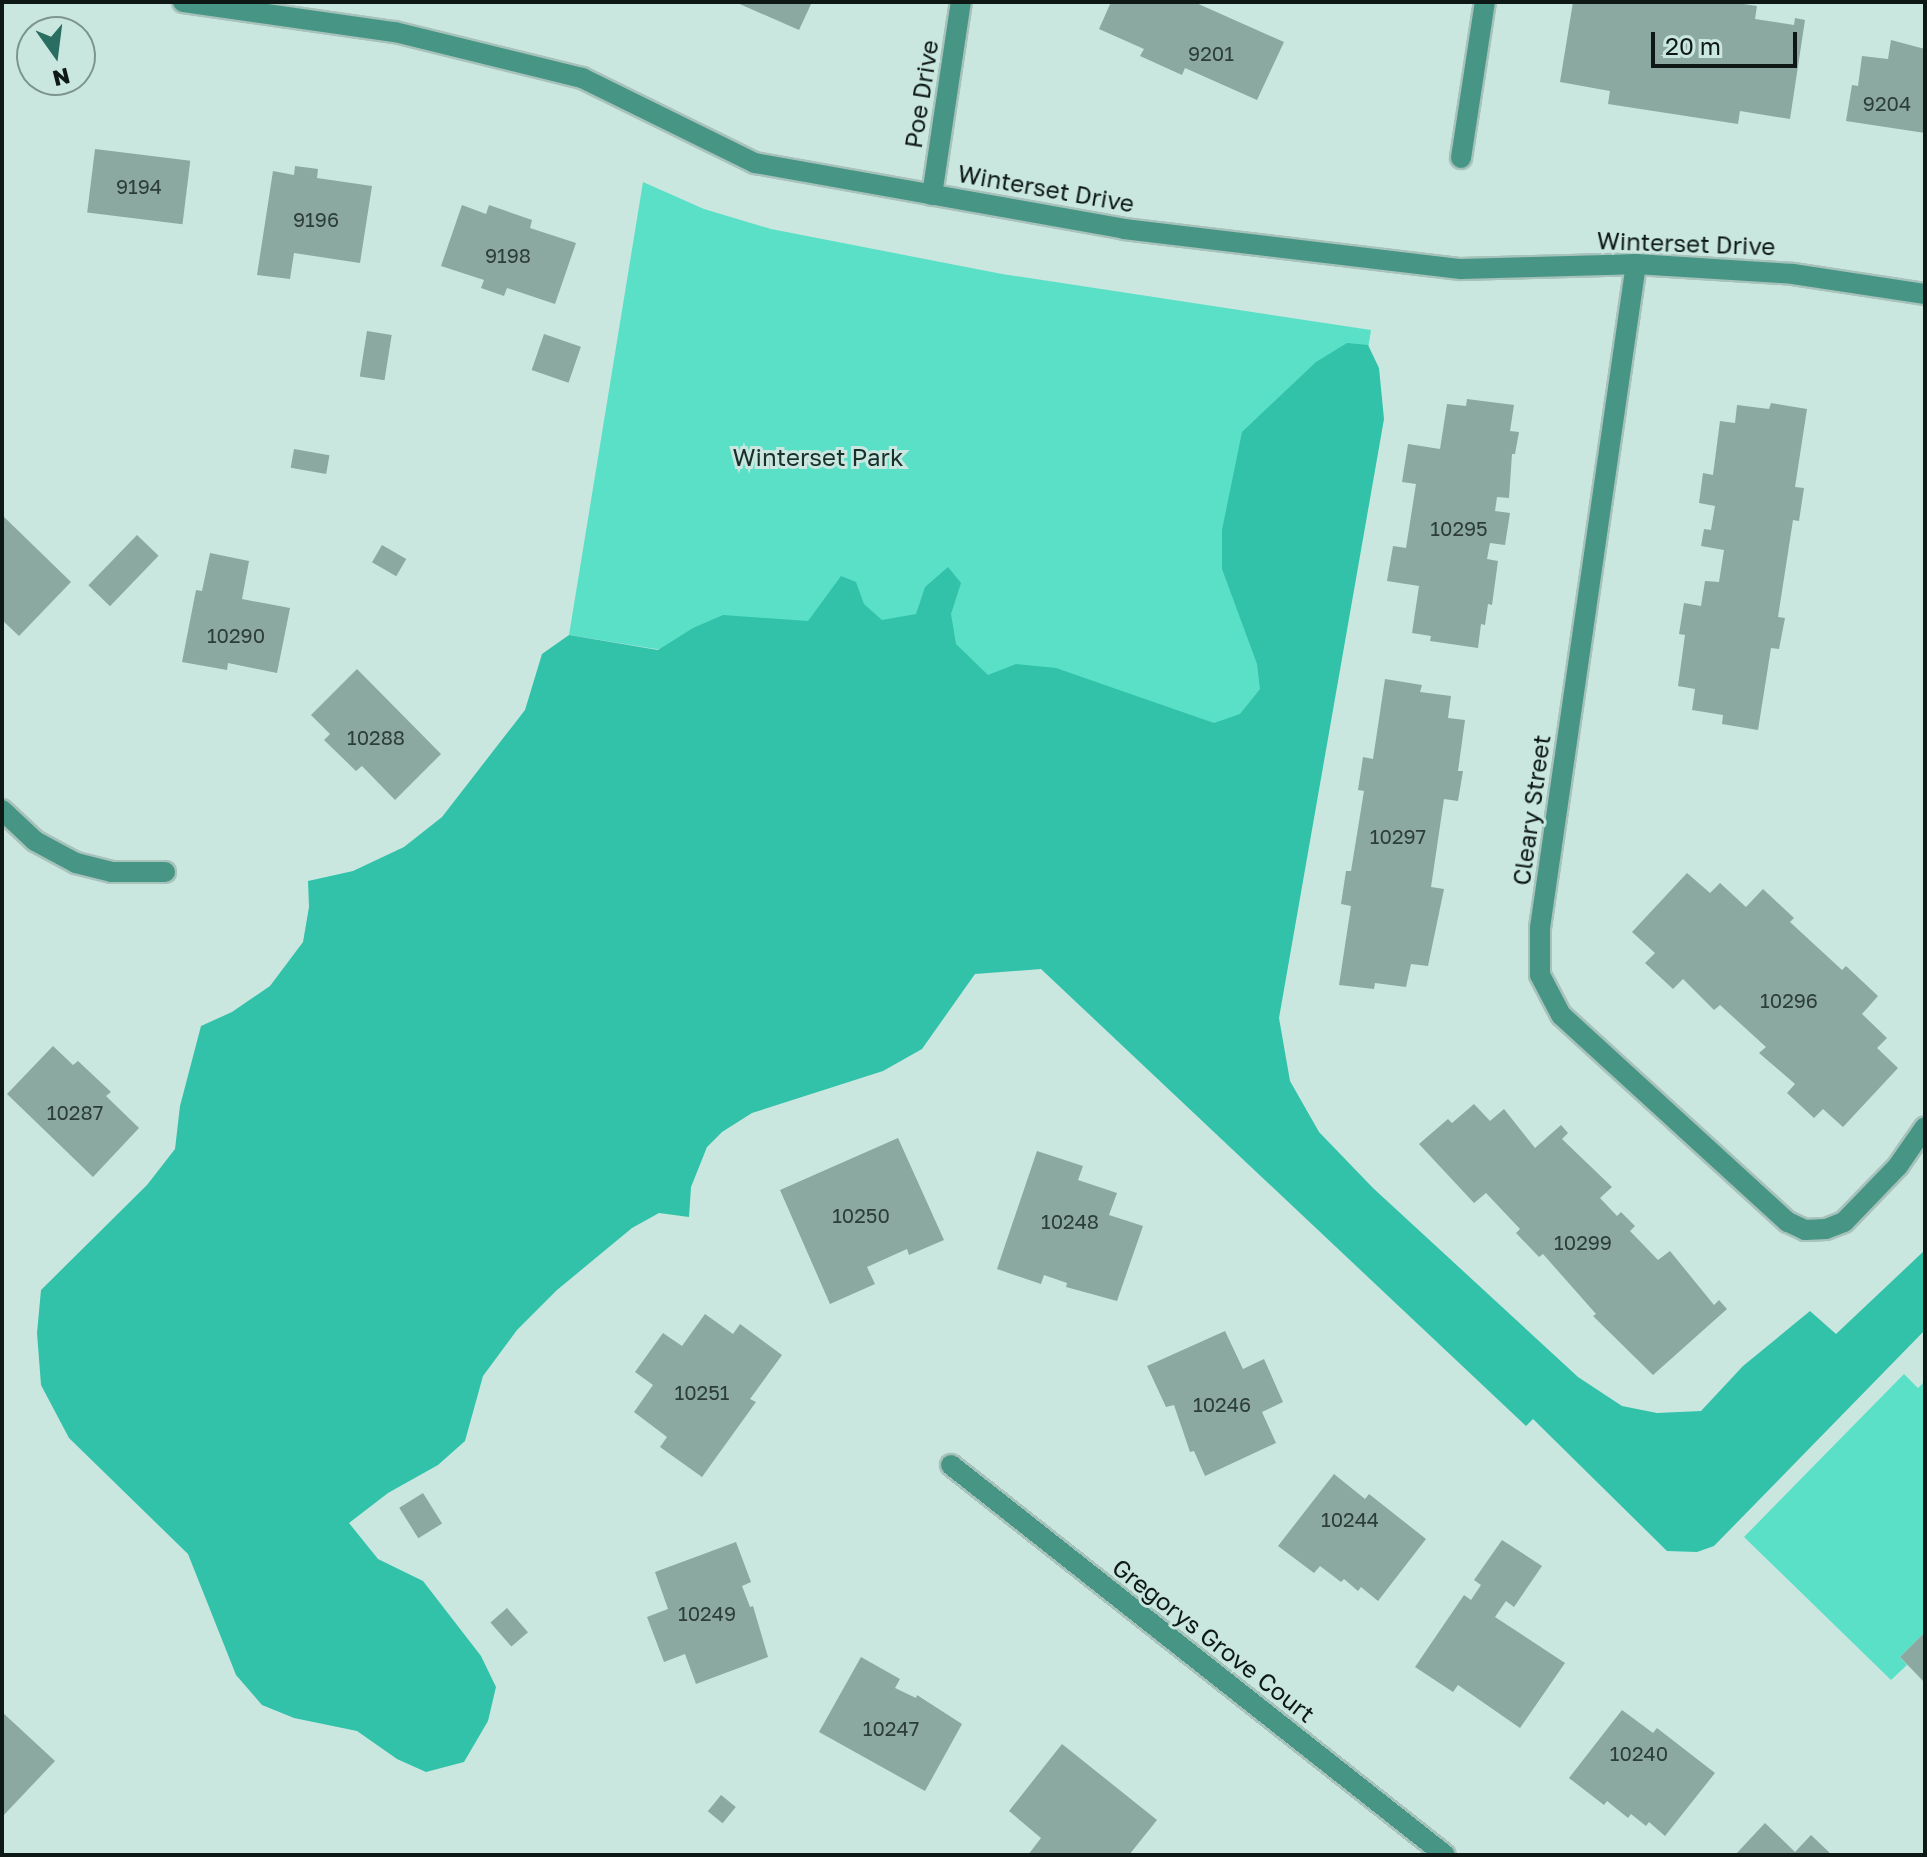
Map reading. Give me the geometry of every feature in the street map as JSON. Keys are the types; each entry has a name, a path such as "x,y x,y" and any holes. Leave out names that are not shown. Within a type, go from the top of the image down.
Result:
{"street":[{"name":"Winterset Drive","path":"183,2 395,32 582,78 755,163 1124,229 1446,268 1636,264 1793,274 1925,294"},
{"name":"Poe Drive","path":"932,195 961,2"},
{"path":"1461,158 1485,2"},
{"name":"Cleary Street","path":"1636,264 1540,928 1540,975 1561,1015 1788,1222 1805,1230 1826,1229 1844,1222 1866,1203 1925,1127"},
{"path":"2,810 35,841 76,863 111,872 165,872"},
{"name":"Gregorys Grove Court","path":"951,1465 1445,1855"}],"green space":[{"name":"Winterset Park","path":"643,182 704,209 771,229 1002,274 1371,330 1303,754 569,635"},
{"path":"1347,343 1368,345 1379,368 1384,419 1279,1018 1290,1081 1319,1132 1373,1188 1578,1377 1622,1406 1657,1413 1701,1411 1743,1366 1810,1311 1836,1334 1925,1250 1925,1330 1714,1546 1697,1552 1667,1551 1533,1419 1526,1426 1041,969 975,974 922,1049 883,1071 752,1113 722,1132 707,1147 691,1187 689,1217 659,1213 632,1228 557,1290 517,1330 483,1376 465,1441 438,1465 388,1493 349,1523 378,1559 423,1581 481,1656 496,1687 488,1721 464,1762 426,1772 397,1759 357,1731 294,1718 262,1705 236,1675 188,1554 69,1438 41,1385 37,1333 41,1290 147,1185 175,1149 180,1106 201,1026 232,1012 270,986 303,942 309,907 308,881 353,871 404,847 442,817 525,710 542,654 569,635 658,650 693,628 723,615 808,621 841,576 856,582 864,604 882,620 916,614 925,587 948,567 961,583 951,614 956,644 988,675 1016,664 1056,668 1214,723 1240,714 1260,689 1257,664 1222,569 1222,530 1242,432 1316,362"},
{"path":"1904,1374 1918,1388 1925,1381 1925,1632 1900,1657 1907,1665 1891,1680 1744,1537"}],"building":[{"path":"735,2 812,2 799,30"},
{"path":"1111,2 1194,2 1284,42 1257,100 1185,68 1182,75 1140,56 1144,49 1099,29"},
{"path":"1573,2 1730,2 1757,6 1755,19 1794,25 1795,18 1805,20 1790,119 1740,111 1738,124 1608,104 1610,91 1560,82"},
{"path":"1891,40 1925,49 1925,133 1846,121 1852,85 1858,86 1862,56 1888,59"},
{"path":"95,149 190,161 182,224 87,213"},
{"path":"295,166 318,169 317,178 372,186 360,263 294,253 290,279 257,275 273,171 294,175"},
{"path":"462,205 486,214 489,205 532,220 530,228 576,243 555,304 507,288 504,296 481,288 484,280 441,266"},
{"path":"367,331 392,335 384,380 360,376"},
{"path":"544,334 581,347 569,383 532,370"},
{"path":"1467,399 1514,405 1510,431 1519,432 1515,454 1512,454 1509,498 1497,497 1495,511 1510,513 1505,545 1490,543 1487,559 1498,561 1492,605 1488,604 1485,625 1481,624 1478,648 1430,641 1431,636 1412,633 1419,586 1387,581 1393,546 1406,548 1416,484 1402,482 1408,444 1440,449 1447,404 1466,406"},
{"path":"1771,403 1807,409 1795,487 1804,488 1799,521 1793,520 1778,617 1785,618 1779,649 1771,648 1758,730 1722,724 1723,715 1692,710 1695,689 1678,686 1685,635 1679,634 1684,603 1701,606 1705,581 1719,582 1724,550 1701,546 1704,529 1711,530 1715,506 1699,503 1703,473 1713,475 1720,421 1735,423 1737,405 1769,409"},
{"path":"294,449 329,455 326,474 291,468"},
{"path":"2,515 71,582 19,636 2,620"},
{"path":"137,535 159,556 110,606 88,585"},
{"path":"382,545 406,559 396,576 372,562"},
{"path":"210,553 249,561 242,599 290,608 277,673 228,663 227,670 182,662 196,590 202,591"},
{"path":"357,669 441,754 395,800 362,766 356,771 324,740 330,734 311,715"},
{"path":"1385,679 1422,685 1420,692 1451,696 1448,718 1465,720 1458,771 1463,771 1458,801 1444,799 1431,887 1444,889 1428,966 1411,964 1406,987 1375,983 1374,989 1339,985 1351,906 1341,904 1346,871 1351,871 1364,791 1358,790 1363,757 1373,759"},
{"path":"1687,873 1710,893 1720,883 1746,907 1763,889 1794,918 1790,922 1842,970 1846,966 1878,996 1862,1014 1887,1038 1877,1048 1898,1068 1843,1127 1823,1109 1814,1118 1787,1093 1795,1084 1759,1053 1766,1047 1720,1005 1714,1010 1683,979 1673,989 1645,963 1655,953 1632,932"},
{"path":"53,1046 73,1065 78,1061 111,1092 106,1096 139,1128 93,1177 7,1094"},
{"path":"1474,1104 1490,1121 1504,1109 1535,1148 1561,1125 1568,1133 1562,1139 1612,1187 1600,1198 1617,1216 1621,1212 1635,1226 1630,1231 1658,1260 1670,1251 1714,1305 1719,1300 1727,1309 1653,1375 1593,1316 1596,1314 1543,1254 1539,1257 1516,1233 1520,1229 1486,1193 1474,1203 1419,1144 1448,1119 1452,1123"},
{"path":"898,1138 944,1240 909,1255 907,1249 867,1267 875,1284 830,1304 780,1190"},
{"path":"1037,1151 1083,1166 1078,1180 1117,1193 1109,1215 1143,1226 1117,1301 1066,1287 1067,1283 1044,1275 1041,1284 997,1269"},
{"path":"705,1314 733,1334 740,1324 782,1355 750,1399 756,1402 702,1477 660,1447 667,1437 634,1412 653,1385 635,1372 663,1333 682,1346"},
{"path":"1225,1331 1243,1369 1264,1359 1283,1402 1262,1412 1276,1443 1205,1476 1194,1451 1190,1452 1174,1405 1166,1407 1147,1366"},
{"path":"1334,1474 1365,1499 1369,1494 1426,1539 1378,1601 1361,1587 1358,1591 1320,1566 1314,1573 1278,1546"},
{"path":"423,1493 442,1524 418,1538 399,1508"},
{"path":"1502,1540 1542,1566 1514,1607 1506,1601 1495,1617 1565,1663 1520,1728 1458,1685 1453,1692 1415,1667 1464,1595 1471,1600 1481,1585 1474,1580"},
{"path":"736,1542 751,1582 742,1586 750,1607 753,1606 768,1657 696,1684 685,1654 664,1662 647,1617 668,1609 655,1572"},
{"path":"507,1608 528,1632 511,1647 490,1622"},
{"path":"1925,1632 1925,1683 1900,1657"},
{"path":"861,1657 900,1679 895,1688 916,1698 917,1695 962,1724 925,1791 819,1732"},
{"path":"1622,1710 1653,1733 1657,1728 1715,1773 1665,1836 1649,1822 1646,1826 1631,1814 1628,1818 1607,1801 1604,1805 1569,1778"},
{"path":"2,1712 55,1761 2,1817"},
{"path":"1062,1744 1157,1820 1129,1855 1028,1855 1041,1838 1009,1811"},
{"path":"721,1795 736,1807 723,1823 708,1811"},
{"path":"1765,1823 1795,1852 1811,1835 1832,1855 1735,1855"}]}
